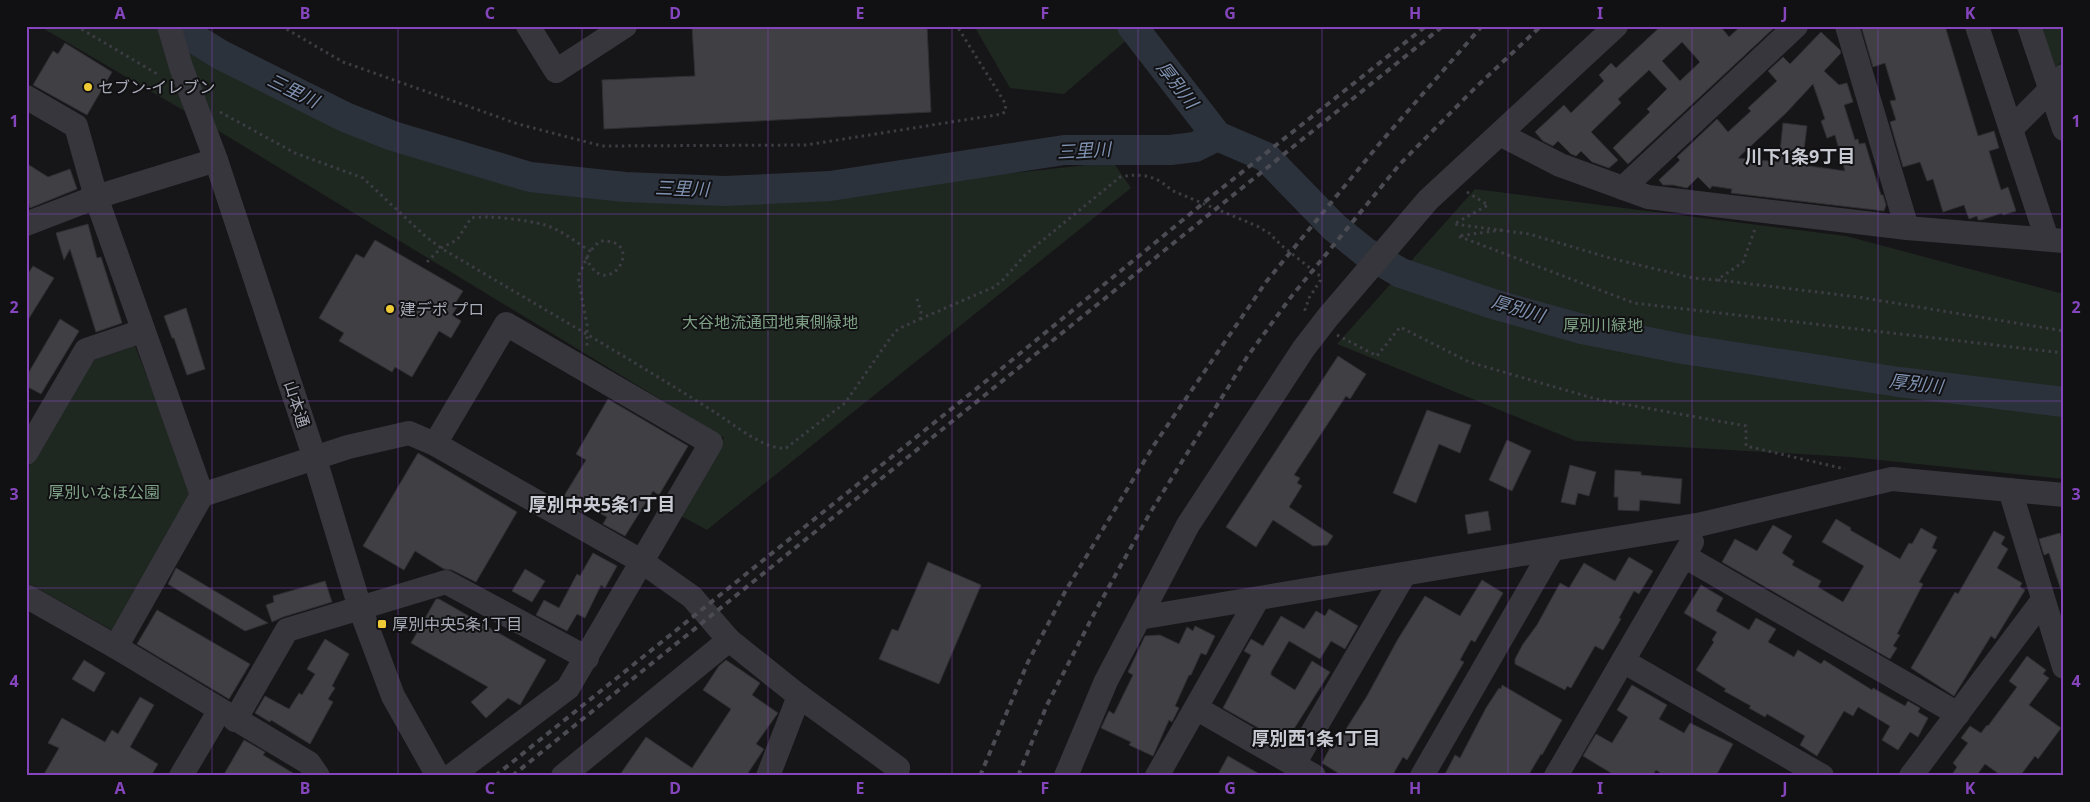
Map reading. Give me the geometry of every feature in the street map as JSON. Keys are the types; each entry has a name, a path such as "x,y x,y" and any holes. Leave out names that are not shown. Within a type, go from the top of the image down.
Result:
{"street":[{"name":"山本通","path":"170,26 181,67 216,160 315,458 360,608 393,696 438,776"},
{"path":"528,26 556,71 625,26"},
{"path":"1066,776 1106,681 1188,525 1299,356 1325,322 1428,200 1616,26"},
{"path":"1623,188 1796,26"},
{"path":"1847,26 1907,228"},
{"path":"1500,134 1560,165 1648,197 1907,228 2056,240 2011,128 1977,26"},
{"path":"2029,26 2057,82 2064,129"},
{"path":"2011,128 2057,82"},
{"path":"26,97 76,126 96,197 142,331 202,495"},
{"path":"26,223 96,197 216,160"},
{"path":"435,444 506,324 711,443 568,688 451,776"},
{"path":"26,453 86,350 142,331"},
{"path":"116,647 202,495 348,447 409,433 435,444 641,561 692,597 729,640 799,696 898,768 896,776"},
{"path":"1139,618 1257,600 1702,524 1892,479 2064,495"},
{"path":"2010,490 2064,668"},
{"path":"1563,773 1623,661 1702,524"},
{"path":"1422,776 1552,550"},
{"path":"1684,556 1958,714"},
{"path":"1294,764 1404,575"},
{"path":"181,776 228,715 287,630 446,582 587,658"},
{"path":"26,596 116,647 309,763 318,776"},
{"path":"1157,776 1257,600"},
{"path":"1911,776 2043,600"},
{"path":"563,776 729,640"},
{"path":"1623,661 1822,776"},
{"path":"768,776 799,696"},
{"path":"1196,708 1314,776"}],"path":[{"path":"76,26 159,75"},
{"path":"280,26 343,62 518,124 602,146 806,145 1002,114 1006,111 1005,104 957,26"},
{"path":"217,111 295,153 363,178 425,236 441,248 542,309 632,360 737,427 778,449 786,448 846,403 898,329 994,287 1002,281 1026,254 1056,228 1120,177 1130,175 1145,176 1162,181 1171,190 1258,226 1269,233 1320,276 1320,281 1309,298 1305,310 1310,319 1325,322 1377,356 1400,328 1469,362 1596,399 1746,426 1746,446 1847,469"},
{"path":"1449,181 1488,205 1454,224 1529,234 1610,258 1693,278 1858,297 2064,331"},
{"path":"1717,280 1743,262 1761,211"},
{"path":"427,262 441,248 457,240 470,218 484,216 546,225 568,236 590,251"},
{"path":"1502,230 1458,236 1634,303 2064,353"},
{"path":"586,258 591,267 602,275 609,276 622,265 624,257 622,249 617,244 608,240 600,241 590,251 586,258 578,277 587,325 588,372"},
{"path":"917,299 921,312 920,319"}],"green space":[{"name":"大谷地流通団地東側緑地","path":"39,26 159,26 405,152 523,187 640,202 757,201 1113,162 1131,188 707,530 679,515 724,438 217,130"},
{"path":"974,26 1143,26 1064,94 1010,88"},
{"path":"2033,26 2064,26 2064,60 2054,69"},
{"name":"厚別川緑地","path":"1475,189 1846,236 2064,294 2064,479 1850,457 1576,441 1337,344"},
{"name":"厚別いなほ公園","path":"135,346 193,494 117,633 26,582 26,472 88,362"}],"building":[{"path":"692,26 927,26 931,112 604,129 602,80 695,76"},
{"path":"1661,26 1720,26 1729,37 1741,26 1776,26 1628,164 1613,148 1650,112 1647,109 1667,89 1649,70 1618,99 1621,103 1591,132 1618,160 1609,168 1592,162 1581,151 1576,156 1571,154 1558,141 1553,146 1543,141 1535,132 1564,105 1571,113 1604,81 1599,75 1611,63 1616,68","holes":["1682,42 1700,62 1680,81 1662,61"]},
{"path":"1870,26 1945,26 1978,136 1994,131 1999,148 1989,151 2001,190 2008,187 2016,211 2003,215 2002,213 1981,220 1978,220 1977,216 1969,219 1964,205 1943,212 1933,179 1927,181 1920,162 1903,167 1890,122 1896,120 1890,101 1896,100 1885,63 1873,67 1862,29"},
{"path":"1821,32 1840,50 1841,53 1824,71 1839,85 1847,83 1853,102 1844,105 1855,140 1858,139 1859,144 1865,143 1881,195 1883,195 1886,205 1884,211 1731,193 1732,189 1712,186 1710,189 1698,177 1687,188 1663,185 1659,180 1680,160 1677,157 1717,119 1728,132 1751,111 1748,108 1777,81 1768,71 1783,57 1790,64","holes":["1813,84 1825,119 1821,121 1827,138 1835,135 1845,171 1802,165 1807,126 1783,123 1779,162 1738,158 1786,113"]},
{"path":"65,43 112,72 87,115 33,85 53,51 58,54"},
{"path":"26,163 48,177 70,169 77,189 30,208 26,197"},
{"path":"88,224 97,258 101,257 122,323 96,332 70,249 64,260 56,233"},
{"name":"建デポ プロ","path":"375,240 463,291 456,302 459,304 452,315 461,321 451,338 439,331 412,377 395,367 392,372 339,341 344,333 319,318 356,254 364,258"},
{"path":"33,266 54,278 26,323 26,277"},
{"path":"186,308 205,369 187,375 164,316"},
{"path":"60,319 79,331 41,394 26,386 26,377"},
{"path":"1338,356 1366,374 1350,399 1346,396 1294,475 1300,478 1297,483 1302,486 1289,507 1333,536 1327,545 1313,546 1273,520 1256,547 1226,527"},
{"path":"608,399 688,446 659,495 653,491 625,536 603,524 607,517 588,507 584,513 568,504 570,500 564,496 586,460 576,454"},
{"path":"1427,410 1471,425 1460,453 1439,444 1416,503 1393,493"},
{"path":"1507,440 1531,451 1512,491 1489,480"},
{"path":"418,453 517,512 476,582 452,570 444,569 415,551 404,570 363,546"},
{"path":"1570,465 1596,472 1589,496 1578,493 1575,505 1561,502"},
{"path":"1615,470 1682,479 1680,504 1640,500 1639,511 1618,510 1618,497 1614,497"},
{"path":"1488,511 1491,530 1468,534 1465,515"},
{"path":"1836,519 1851,528 1850,530 1900,559 1909,543 1912,544 1921,528 1937,537 1932,548 1937,550 1919,582 1923,584 1897,634 1900,635 1893,646 1897,648 1890,659 1722,562 1735,539 1757,551 1773,525 1792,536 1782,553 1794,561 1792,565 1821,581 1818,587 1843,602 1864,566 1822,542"},
{"path":"1994,531 2005,537 2001,544 2008,549 1997,568 2022,583 2020,587 2025,590 1995,639 1991,636 1954,696 1911,668 1955,592 1958,594"},
{"path":"2060,533 2064,546 2064,590 2061,590 2049,553 2044,555 2039,539"},
{"path":"593,553 617,566 605,588 601,585 585,618 577,614 567,631 536,615 544,600 559,608 577,574 580,576"},
{"path":"1629,557 1653,571 1639,594 1634,591 1619,618 1621,619 1603,650 1595,646 1571,688 1567,686 1565,690 1515,664 1515,659 1523,644 1537,625 1560,583 1569,588 1584,563 1615,581"},
{"path":"928,562 981,585 939,684 879,659 892,629 898,631"},
{"path":"176,568 268,623 245,631 168,584"},
{"path":"525,569 545,581 532,602 512,591"},
{"path":"1482,580 1503,593 1475,642 1471,640 1460,660 1464,662 1407,760 1403,757 1392,776 1343,776 1322,763 1331,746 1334,748 1367,696 1398,639 1425,596 1460,616"},
{"path":"325,581 332,602 272,622 266,605 274,602 273,596"},
{"path":"1701,585 1723,598 1716,611 1749,630 1756,618 1776,629 1768,642 1794,657 1798,650 1821,664 1824,660 1872,690 1873,688 1905,706 1908,701 1920,708 1918,712 1928,718 1918,737 1910,732 1898,750 1882,740 1890,726 1858,707 1853,716 1844,711 1817,756 1800,745 1805,736 1767,714 1765,717 1749,708 1751,706 1724,691 1726,689 1696,670 1714,642 1712,640 1717,632 1684,613"},
{"path":"436,599 546,660 520,705 508,698 486,718 471,702 488,687 411,643"},
{"path":"1329,609 1358,626 1345,649 1331,641 1320,659 1289,641 1271,672 1271,675 1295,690 1312,661 1330,672 1285,743 1223,708 1251,655 1244,651 1251,639 1263,646 1281,616 1304,629 1316,611 1325,616"},
{"path":"157,610 250,664 229,699 137,644"},
{"path":"1195,626 1215,636 1206,655 1201,653 1191,675 1189,675 1175,706 1179,708 1172,722 1169,720 1153,756 1129,745 1131,742 1101,728 1109,711 1114,714 1133,675 1128,672 1145,636 1160,635 1179,644 1187,627 1193,631"},
{"path":"325,639 349,654 332,686 335,688 328,699 333,702 310,744 271,720 270,722 255,713 265,696 289,709 299,693 302,695 315,674 307,669"},
{"path":"2027,656 2046,670 2043,674 2049,678 2029,705 2061,728 2038,759 2035,756 2020,776 2002,776 1985,764 1976,776 1951,776 1957,767 1953,763 1968,743 1961,738 1970,726 1981,733 1988,726 2017,687 2009,681"},
{"path":"84,660 105,673 94,692 72,679"},
{"path":"726,660 760,683 752,695 778,713 756,744 764,749 746,776 619,776 646,737 692,768 731,709 703,690 719,666"},
{"path":"1502,685 1562,720 1542,755 1528,776 1444,776 1455,755 1460,758 1486,708"},
{"path":"1632,685 1667,705 1659,719 1684,733 1690,723 1733,744 1716,776 1665,776 1656,770 1652,776 1616,776 1583,756 1596,734 1612,743 1628,717 1617,710"},
{"path":"140,697 154,705 130,747 158,764 151,776 43,776 59,748 48,743 62,718 105,742 112,730 118,734"},
{"path":"244,740 265,752 263,755 298,776 223,776"},
{"path":"1228,756 1263,776 1217,776"}],"waterway":[{"name":"三里川","path":"174,26 221,55 345,117 393,136 530,177 625,187 725,191 830,186 1064,150 1170,150 1195,147 1217,136"},
{"name":"厚別川","path":"1132,26 1217,136 1266,157 1334,227 1365,252 1401,273 1493,304 1582,329 1683,349 1899,382 2064,402"}],"railway":[{"path":"495,776 1001,369 1212,196 1426,26"},
{"path":"512,776 1443,26"},
{"path":"980,776 1028,662 1066,590 1154,445 1266,282 1380,143 1482,26"},
{"path":"1018,776 1047,705 1096,610 1150,513 1247,357 1291,297 1400,164 1475,88 1541,26"}],"place":[{"name":"セブン-イレブン","path":"88,87"},
{"name":"建デポ プロ","path":"390,309"},
{"name":"厚別中央5条1丁目","path":"382,624"}],"district":[{"name":"川下1条9丁目","path":"1800,157"},
{"name":"厚別中央5条1丁目","path":"602,505"},
{"name":"厚別西1条1丁目","path":"1316,739"}]}
